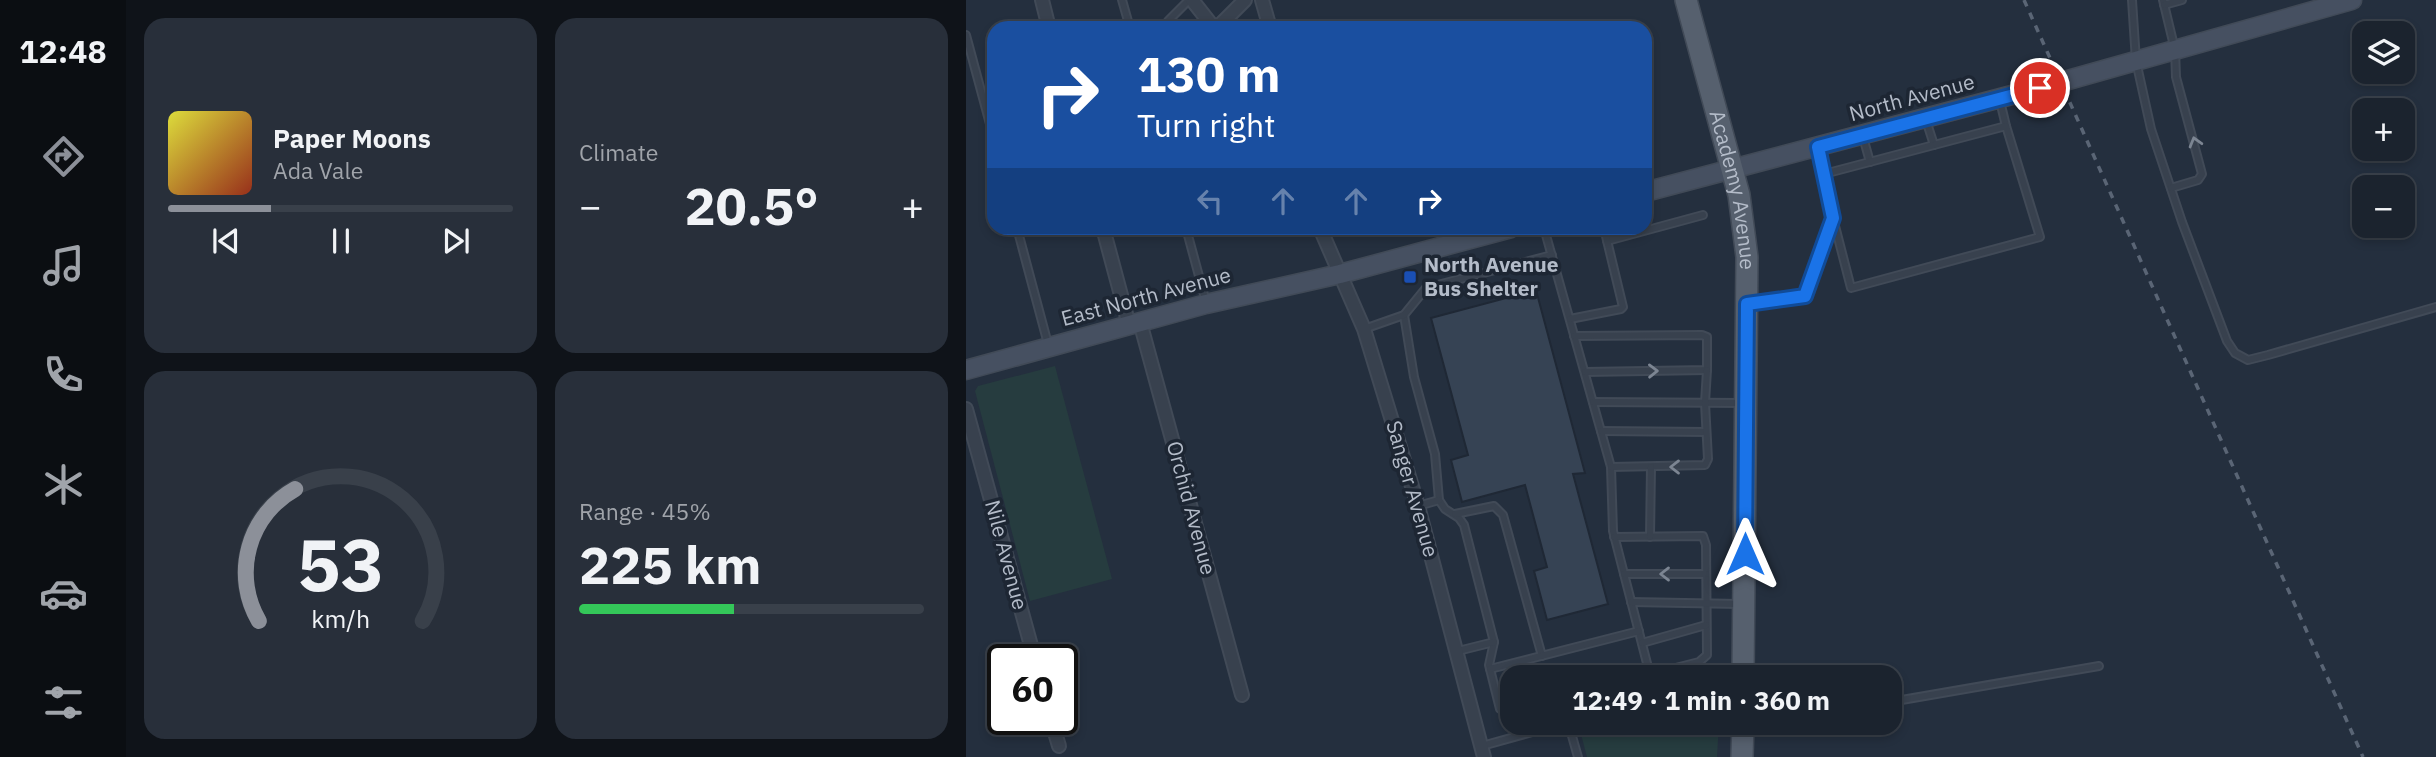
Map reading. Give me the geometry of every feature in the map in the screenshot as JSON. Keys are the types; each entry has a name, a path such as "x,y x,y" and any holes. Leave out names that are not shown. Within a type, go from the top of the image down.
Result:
{"main road":[{"name":"Academy Avenue","path":"1686,0 1732,170 1747,257 1743,665"},
{"path":"1742,757 1743,735"}],"street":[{"path":"1042,0 1047,21"},
{"path":"1190,0 1210,21"},
{"path":"1223,21 1245,0"},
{"path":"1262,0 1268,21"},
{"name":"North Avenue","path":"1652,190 1999,99 2352,0"},
{"name":"Orchid Avenue","path":"1105,235 1135,323 1242,695"},
{"name":"Sanger Avenue","path":"1323,235 1364,329 1418,506 1483,751"},
{"path":"1340,274 1485,235"},
{"name":"East North Avenue","path":"966,370 1206,304 1340,274"},
{"name":"Nile Avenue","path":"966,410 1031,644"},
{"path":"1056,735 1059,746"}],"lane":[{"path":"1122,0 1128,21"},
{"path":"1168,21 1190,0"},
{"path":"2132,0 2136,61 2151,129 2227,341 2235,353 2248,360 2436,307"},
{"path":"2171,188 2198,180 2202,174 2176,77 2175,50 2163,2 2182,0"},
{"path":"966,35 987,113"},
{"path":"1818,147 1852,288 2040,237 1999,99"},
{"path":"1926,118 1934,145"},
{"path":"1824,174 2006,126"},
{"path":"1863,135 1870,162"},
{"path":"1652,229 1703,215"},
{"path":"1747,304 1805,296 1833,218"},
{"path":"1019,235 1049,347"},
{"path":"1188,235 1206,304"},
{"path":"1546,235 1611,467 1614,537 1648,665"},
{"path":"1570,319 1623,307 1606,235"},
{"path":"1607,241 1629,235"},
{"path":"1364,329 1404,315 1426,288 1552,256"},
{"path":"1404,315 1414,377 1435,454 1439,500 1445,509 1455,514 1464,525 1494,642 1490,654 1490,670 1500,709"},
{"path":"1574,336 1707,337 1706,465 1611,467"},
{"path":"1585,372 1707,370"},
{"path":"1593,402 1745,403"},
{"path":"1601,431 1706,432"},
{"path":"1650,537 1651,467"},
{"path":"1418,506 1439,500"},
{"path":"1455,514 1494,506 1503,514 1542,656"},
{"path":"1614,537 1703,536 1707,655 1705,659 1684,665"},
{"path":"1624,574 1706,574"},
{"path":"1631,602 1744,604"},
{"path":"1642,643 1706,625"},
{"path":"1490,670 1639,631"},
{"path":"1458,652 1494,642"},
{"path":"1902,700 2099,666"},
{"path":"1483,751 1561,724 1570,729 1578,757"}],"green space":[{"path":"1055,366 1112,579 1030,601 975,391 978,386"},
{"path":"1581,735 1718,735 1717,757 1587,757"}],"building":[{"path":"1536,290 1585,473 1573,474 1608,604 1547,620 1534,571 1547,567 1525,485 1462,502 1451,460 1468,455 1431,318"}],"railway":[{"path":"2024,0 2363,757"}],"place":[{"name":"North Avenue Bus Shelter","path":"1410,277"}],"route":[{"path":"1745,554 1747,304 1805,296 1815,261 1833,218 1818,147 2040,88"}]}
